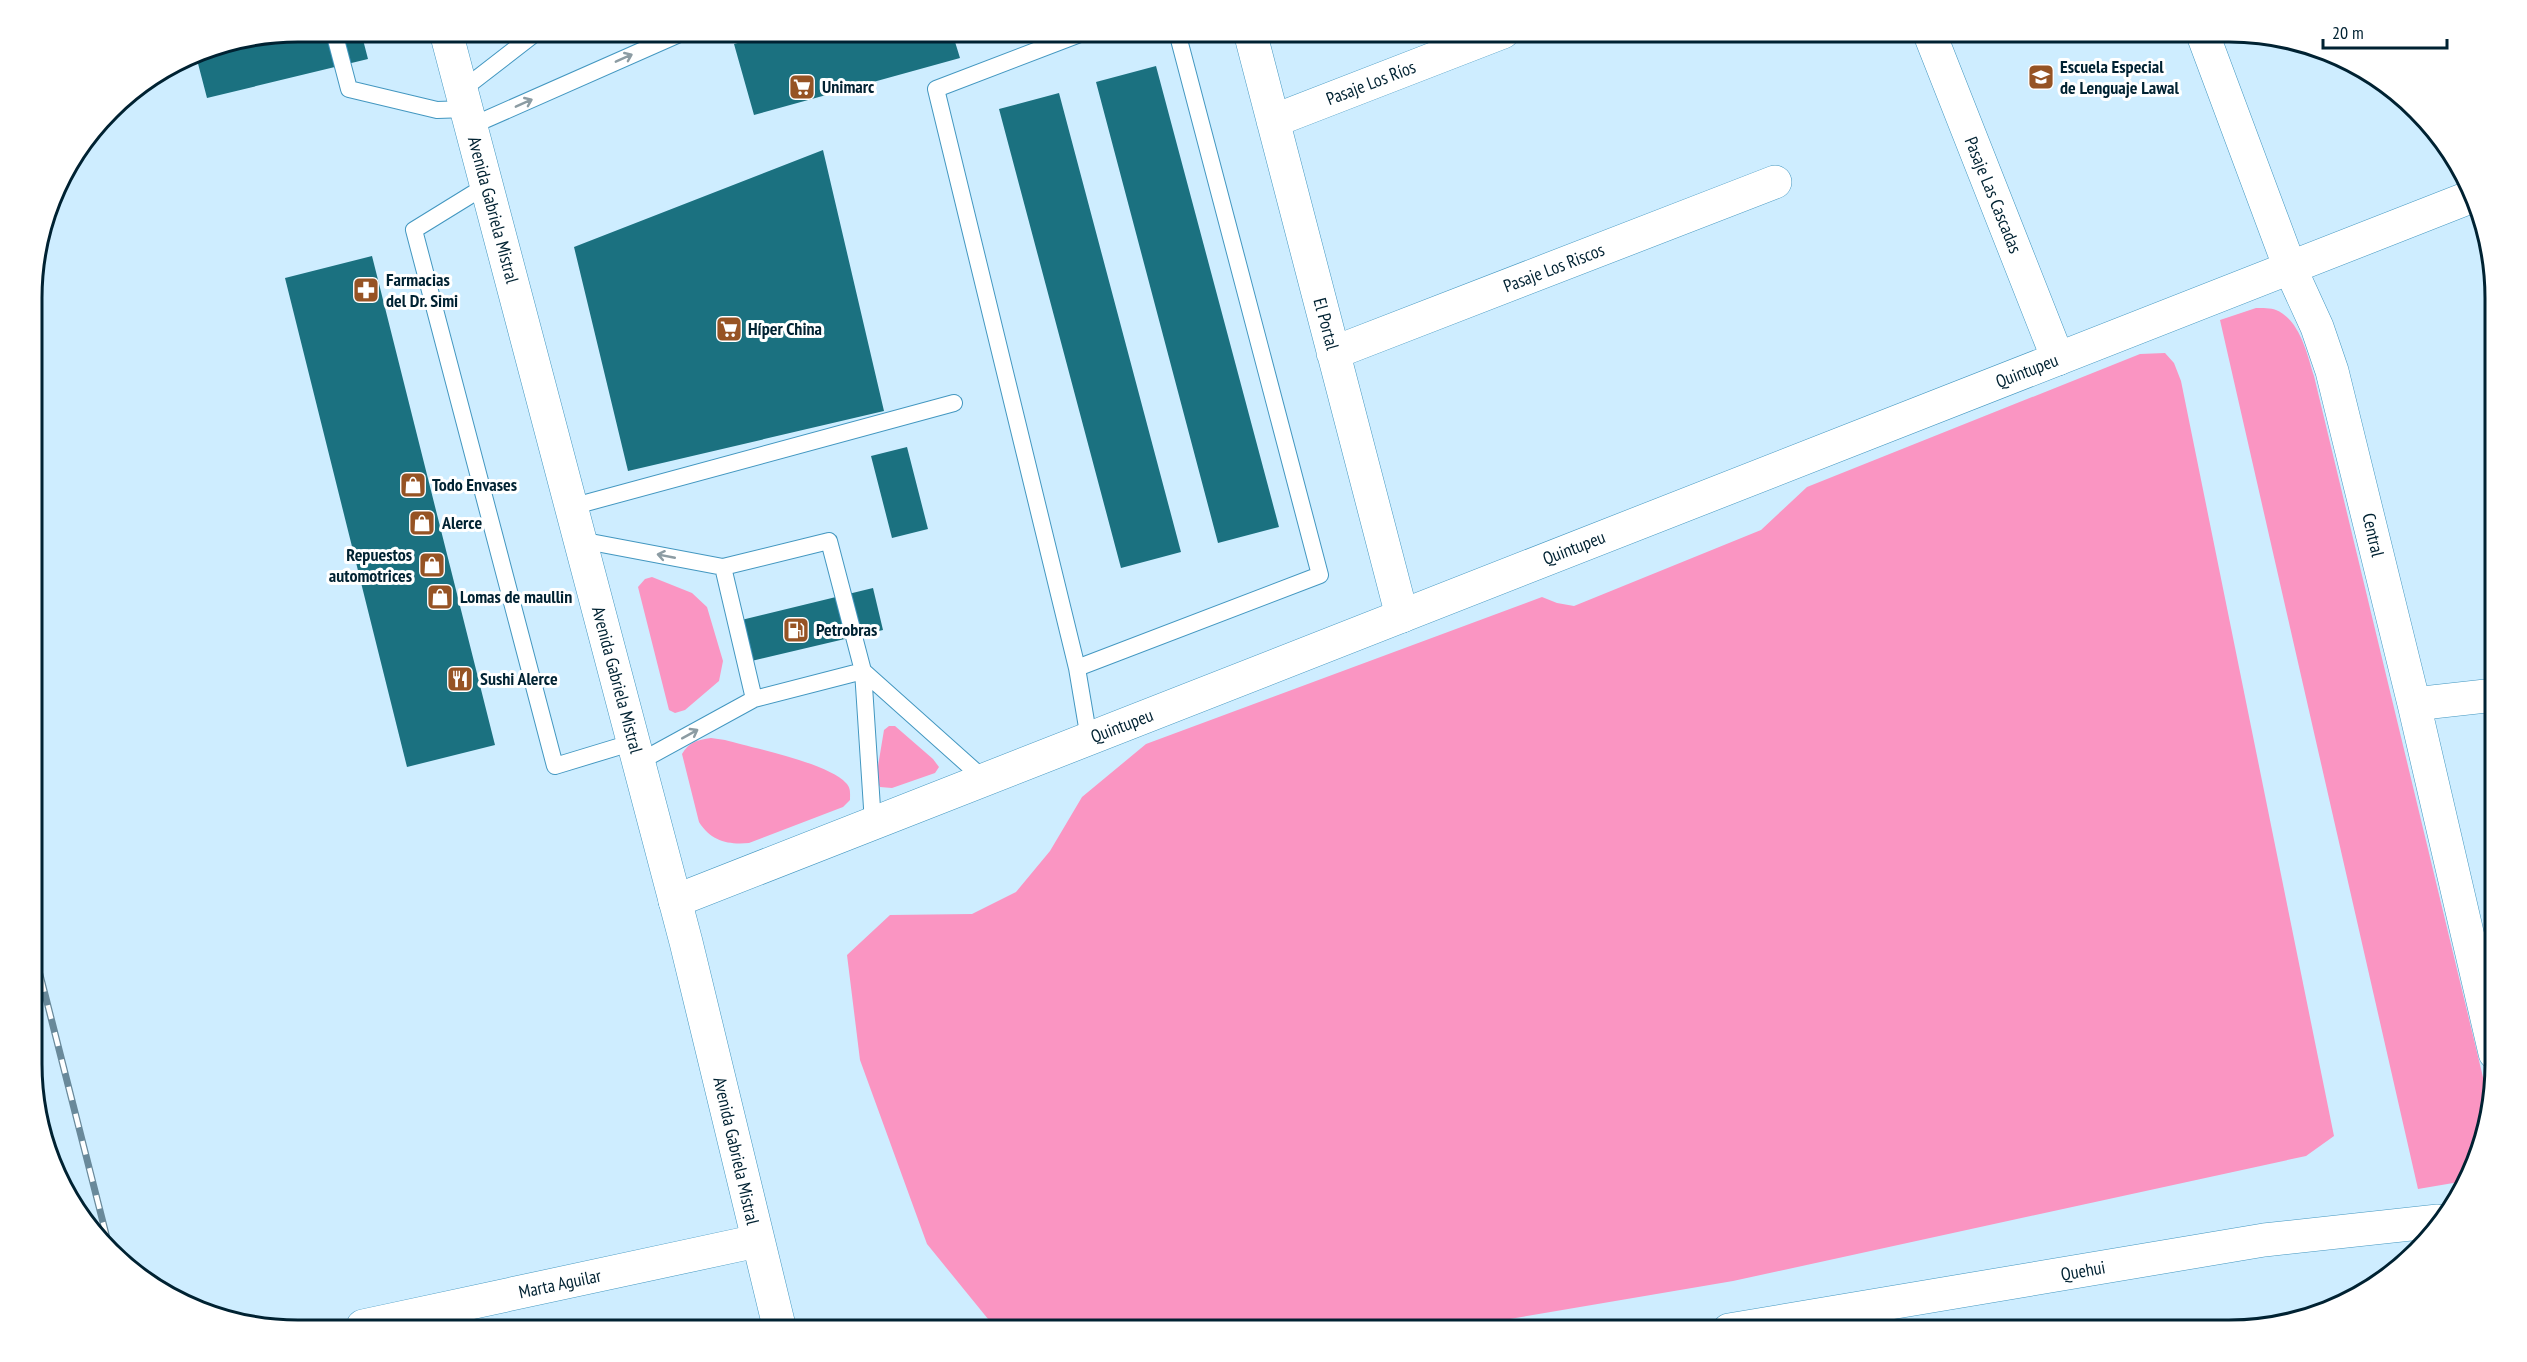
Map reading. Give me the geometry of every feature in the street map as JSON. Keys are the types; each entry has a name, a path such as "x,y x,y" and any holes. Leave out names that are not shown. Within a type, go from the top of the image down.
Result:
{"street":[{"name":"Avenida Gabriela Mistral","path":"449,42 675,901 777,1320"},
{"name":"El Portal","path":"1253,42 1402,616"},
{"name":"Pasaje Los Ríos","path":"1273,121 1477,42"},
{"name":"Pasaje Las Cascadas","path":"1933,42 2058,359"},
{"name":"Central","path":"2206,42 2290,267 2317,327 2332,371 2414,704 2485,1010"},
{"name":"Pasaje Los Riscos","path":"1333,352 1775,183"},
{"name":"Quintupeu","path":"675,901 2465,199"},
{"path":"2414,704 2485,696"},
{"name":"Quehui","path":"1788,1320 2264,1240 2431,1222"},
{"name":"Marta Aguilar","path":"391,1320 757,1241"}],"lane":[{"path":"337,42 349,89 437,110 466,108 662,42"},
{"path":"466,108 528,42"},
{"path":"1059,42 936,89 1077,668 1089,739"},
{"path":"1077,668 1320,575 1180,42"},
{"path":"487,185 414,230 555,766 636,752 754,699 863,671"},
{"path":"571,507 954,403"},
{"path":"580,540 723,567 829,541 863,671 873,823"},
{"path":"723,567 754,699"},
{"path":"863,671 985,780"}],"shaded area":[{"path":"2256,308 2276,310 2291,321 2297,329 2314,376 2484,1081 2476,1131 2466,1162 2456,1183 2418,1189 2220,320"},
{"path":"2165,353 2174,363 2181,381 2334,1136 2306,1156 1733,1281 1504,1320 989,1320 927,1244 860,1060 847,955 890,915 972,914 1016,892 1050,851 1082,797 1146,744 1542,597 1574,606 1761,530 1807,487 2140,354"},
{"path":"652,577 692,593 707,607 723,661 719,681 685,710 675,713 669,710 638,587 645,579"},
{"path":"889,726 895,726 933,759 939,767 935,773 892,788 880,787 876,778 884,730"},
{"path":"711,738 771,752 823,769 846,783 850,800 843,807 749,843 727,842 715,838 699,822 682,754 694,742"}],"building":[{"path":"364,42 368,59 207,98 198,62 200,61 264,44"},
{"name":"Unimarc","path":"741,42 955,42 960,58 754,115 734,44"},
{"path":"1156,66 1279,527 1218,543 1096,82"},
{"path":"1059,93 1181,552 1121,568 999,109"},
{"name":"Híper China","path":"823,150 884,411 628,471 574,247"},
{"path":"372,256 495,745 407,767 285,278"},
{"path":"907,447 928,529 892,538 871,456"},
{"path":"873,588 883,630 739,664 729,623"}],"railway":[{"path":"42,982 106,1234"}],"place":[{"name":"Escuela Especial de Lenguaje Lawal","path":"2041,77"},
{"name":"Unimarc","path":"802,87"},
{"name":"Farmacias del Dr. Simi","path":"366,290"},
{"name":"Híper China","path":"729,329"},
{"name":"Todo Envases","path":"413,485"},
{"name":"Alerce","path":"422,523"},
{"name":"Repuestos automotrices","path":"432,565"},
{"name":"Lomas de maullin","path":"440,597"},
{"name":"Petrobras","path":"796,630"},
{"name":"Sushi Alerce","path":"460,679"}]}
